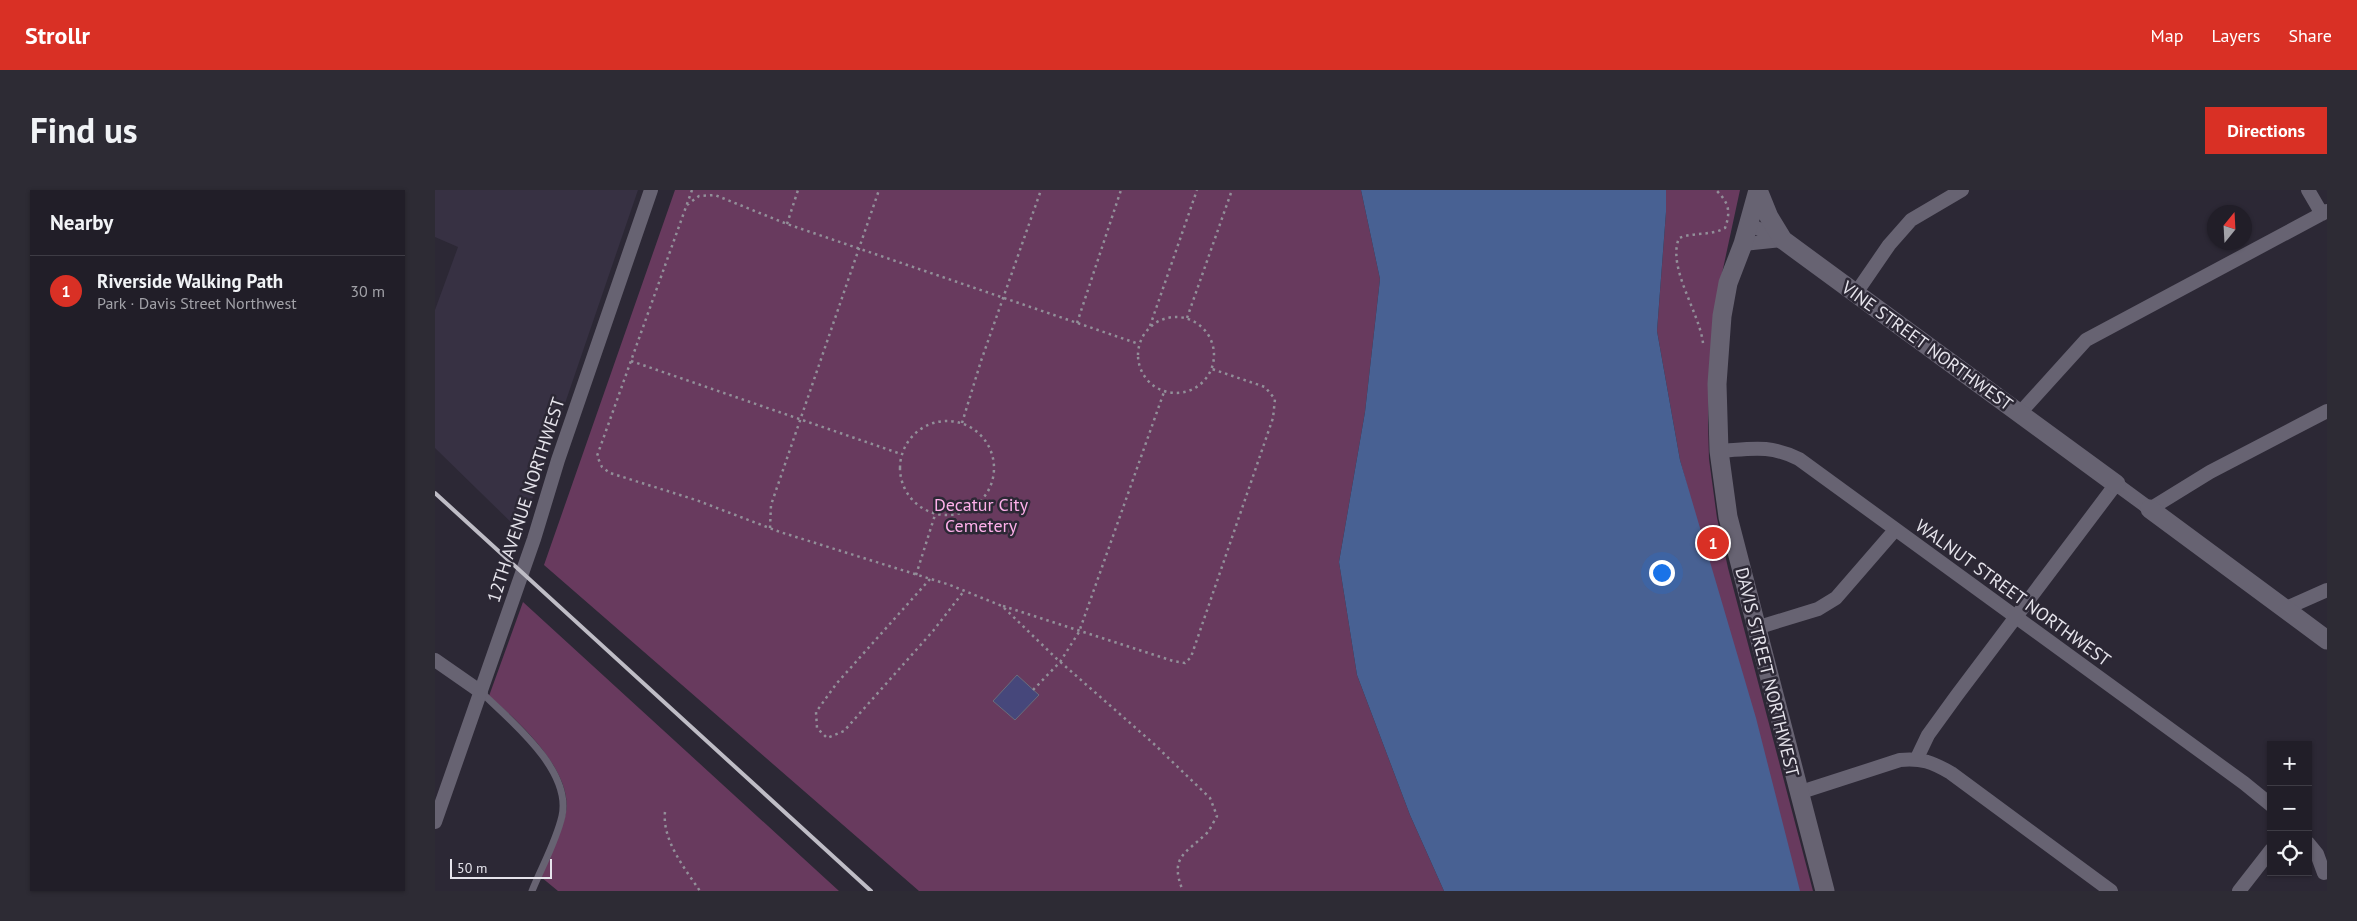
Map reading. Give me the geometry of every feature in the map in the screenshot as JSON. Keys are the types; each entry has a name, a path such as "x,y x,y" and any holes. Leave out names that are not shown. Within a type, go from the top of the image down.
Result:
{"street":[{"name":"12TH AVENUE NORTHWEST","path":"435,822 651,190"},
{"name":"DAVIS STREET NORTHWEST","path":"1758,190 1743,244 1728,283 1722,316 1717,384 1719,452 1728,517 1798,793 1825,891"},
{"name":"VINE STREET NORTHWEST","path":"1758,190 1769,217 1783,240 2116,484"},
{"path":"1855,293 1889,245 1911,220 1963,190"},
{"path":"2019,414 2086,340 2324,212 2308,190"},
{"path":"1748,224 1783,240"},
{"path":"1743,244 1783,240"},
{"path":"2151,509 2210,472 2327,411"},
{"name":"WALNUT STREET NORTHWEST","path":"1719,452 1767,448 1781,450 1799,459 2244,783 2267,802"},
{"path":"1917,758 1928,735 2116,484 2327,640"},
{"path":"1756,628 1818,609 1836,598 1895,530"},
{"path":"2283,609 2327,590"},
{"path":"435,660 481,692"},
{"path":"1798,793 1900,760 1917,758 1936,764 1951,773 2111,891"},
{"path":"2312,848 2317,854 2324,873"},
{"path":"2239,891 2267,855"}],"lane":[{"path":"481,692 539,751 557,780 563,796 562,814 558,831 533,891"}],"path":[{"path":"692,190 597,456 602,467 610,474 696,500 770,528 929,579 1079,632 1185,663 1191,657 1273,418 1275,399 1265,387 1212,369"},
{"path":"787,224 798,190"},
{"path":"770,528 771,505 879,190"},
{"path":"962,423 981,361 1041,190"},
{"path":"1077,322 1121,190"},
{"path":"1149,327 1161,320 1174,317 1187,319 1198,324 1207,333 1213,344 1212,369 1206,379 1197,387 1175,394 1164,392 1152,386 1143,376 1138,363 1139,344 1149,327 1197,190"},
{"path":"1187,319 1232,190"},
{"path":"687,206 699,196 715,195 787,224 1139,344"},
{"path":"631,361 901,454"},
{"path":"1033,690 1060,662 1079,632 1164,392"},
{"path":"949,421 962,423 978,432 988,445 993,460 994,476 989,491 973,508 951,516 935,515 921,508 909,498 902,485 899,470 901,454 908,440 919,430 933,422 949,421"},
{"path":"916,575 935,515"},
{"path":"929,579 837,683 816,712 817,728 827,738 844,731 933,631 964,591"},
{"path":"1002,606 1060,662 1155,744 1210,798 1217,816 1208,831 1187,849 1177,862 1176,875 1183,891"},
{"path":"665,812 663,824 669,840 700,891"}],"shaded area":[{"path":"435,190 638,190 521,532 435,448 435,310 458,247 435,237"}],"green space":[{"name":"Decatur City Cemetery","path":"675,190 1361,190 1380,279 1365,412 1339,562 1357,675 1410,815 1444,891 919,891 544,565"},
{"path":"1666,190 1740,190 1718,292 1710,359 1709,459 1717,518 1728,568 1813,891 1797,891 1680,460 1657,331"},
{"path":"523,602 839,891 558,891 541,877 564,820 566,796 561,780 541,747 514,718 489,696"}],"water":[{"path":"1361,190 1666,190 1657,331 1680,460 1756,718 1800,891 1444,891 1410,815 1357,675 1339,562 1365,412 1380,279"}],"building":[{"path":"1017,675 1039,695 1015,720 993,701"}],"railway":[{"path":"435,493 871,891"}],"place":[{"name":"Riverside Walking Path","path":"1713,543"}]}
